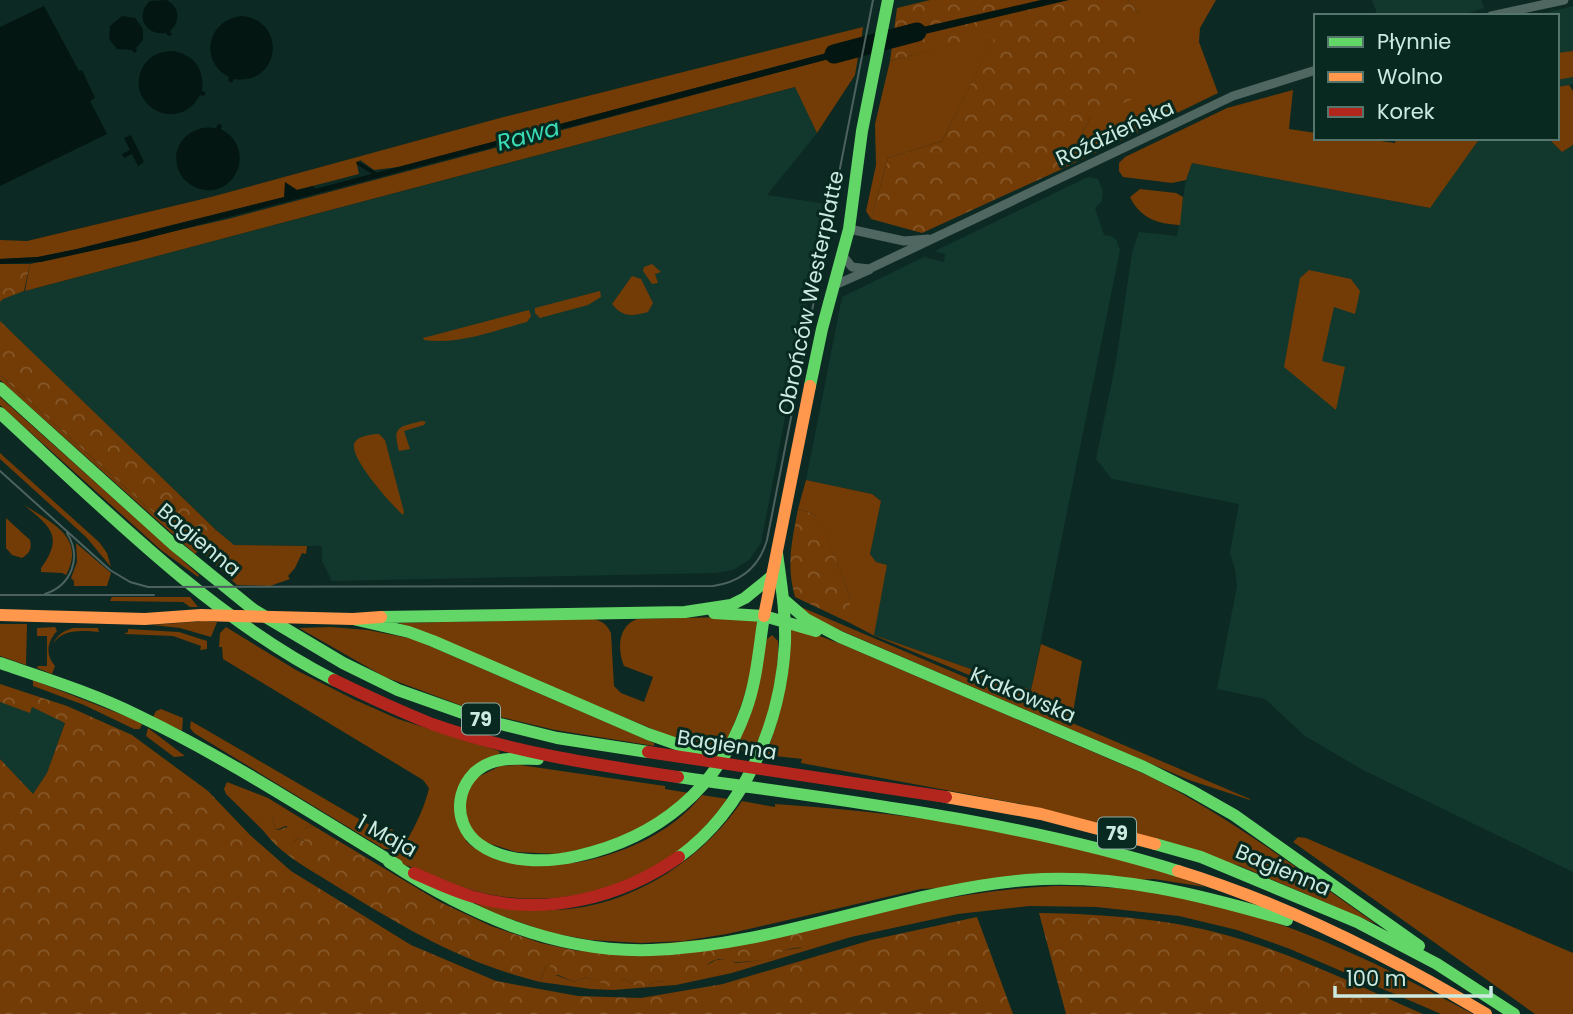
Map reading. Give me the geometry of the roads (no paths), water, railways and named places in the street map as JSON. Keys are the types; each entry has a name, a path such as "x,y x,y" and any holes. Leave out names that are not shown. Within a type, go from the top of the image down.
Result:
{"main road":[{"name":"Obrońców Westerplatte","path":"567,758 501,761 489,764 467,780 461,792 460,819 475,842 492,851 516,858 567,858 612,848 642,835 671,817 688,802 713,773 736,734 747,707 822,329 849,229 862,131 888,0"},
{"name":"Bagienna","path":"0,388 203,570 254,610 295,636 378,681 461,713 557,738 683,752 742,767 1030,812 1079,822 1188,853 1338,914 1437,964 1514,1014"},
{"name":"Bagienna","path":"0,413 219,608 260,637 347,687 407,715 473,736 567,758 976,821 1077,842 1175,869 1269,904 1337,934 1486,1014"},
{"name":"Obrońców Westerplatte","path":"747,782 761,750 777,698 784,655 785,622 777,553"},
{"path":"0,615 145,619 201,615 353,619 414,615 685,612 731,605 745,598 771,577"},
{"name":"Krakowska","path":"783,599 806,619 840,638 1144,767 1190,790 1234,815 1416,944 1437,964"},
{"name":"Krakowska","path":"685,612 764,616 840,638"},
{"path":"353,619 409,632 433,641 648,734 683,752"},
{"name":"1 Maja","path":"0,663 78,690 138,715 200,747 389,862 463,895 492,901 541,905 589,899 633,885 681,857 718,822 747,782"},
{"path":"389,862 420,884 500,923 566,942 614,949 690,947 966,888 1055,880 1145,884 1337,934"}],"street":[{"path":"1500,14 1564,0"},
{"name":"Roździeńska","path":"835,285 1233,96 1314,71"},
{"name":"Roździeńska","path":"849,229 904,241 933,239"},
{"path":"843,256 852,267 869,269"}],"water":[{"path":"167,0 177,11 176,23 170,31 172,35 168,36 148,28 143,19 145,7 150,1"},
{"path":"1041,0 1069,0 891,42 892,34"},
{"path":"44,6 79,71 82,70 95,98 90,101 107,134 0,186 0,27"},
{"path":"122,16 135,18 143,29 143,40 134,53 132,50 117,49 109,39 110,26"},
{"path":"242,16 257,20 267,29 272,40 272,52 269,63 261,73 249,79 234,79 232,83 213,61 211,42 221,25"},
{"path":"861,44 859,51 137,241 41,262 0,264 0,259 38,257 77,249 284,197 285,182 297,190 313,186 315,189"},
{"path":"173,51 187,56 196,64 202,76 202,91 206,92 190,107 178,113 166,114 155,110 146,102 140,91 139,79 144,65 153,56"},
{"path":"218,124 222,125 221,129 233,139 239,150 239,162 229,183 219,189 206,190 185,180 178,168 176,156 186,136 200,129 216,128"},
{"path":"131,135 144,162 138,166 132,154 124,158 122,154 130,150 124,138"}],"waterway":[{"name":"Rawa","path":"834,54 917,32"},
{"path":"358,163 377,175"}],"tram line":[{"path":"0,471 110,570 130,582 148,587 713,586 740,577 754,566 767,540 873,0"},
{"path":"45,594 62,584 72,569 74,551 67,533"},
{"path":"0,595 154,595"}]}
